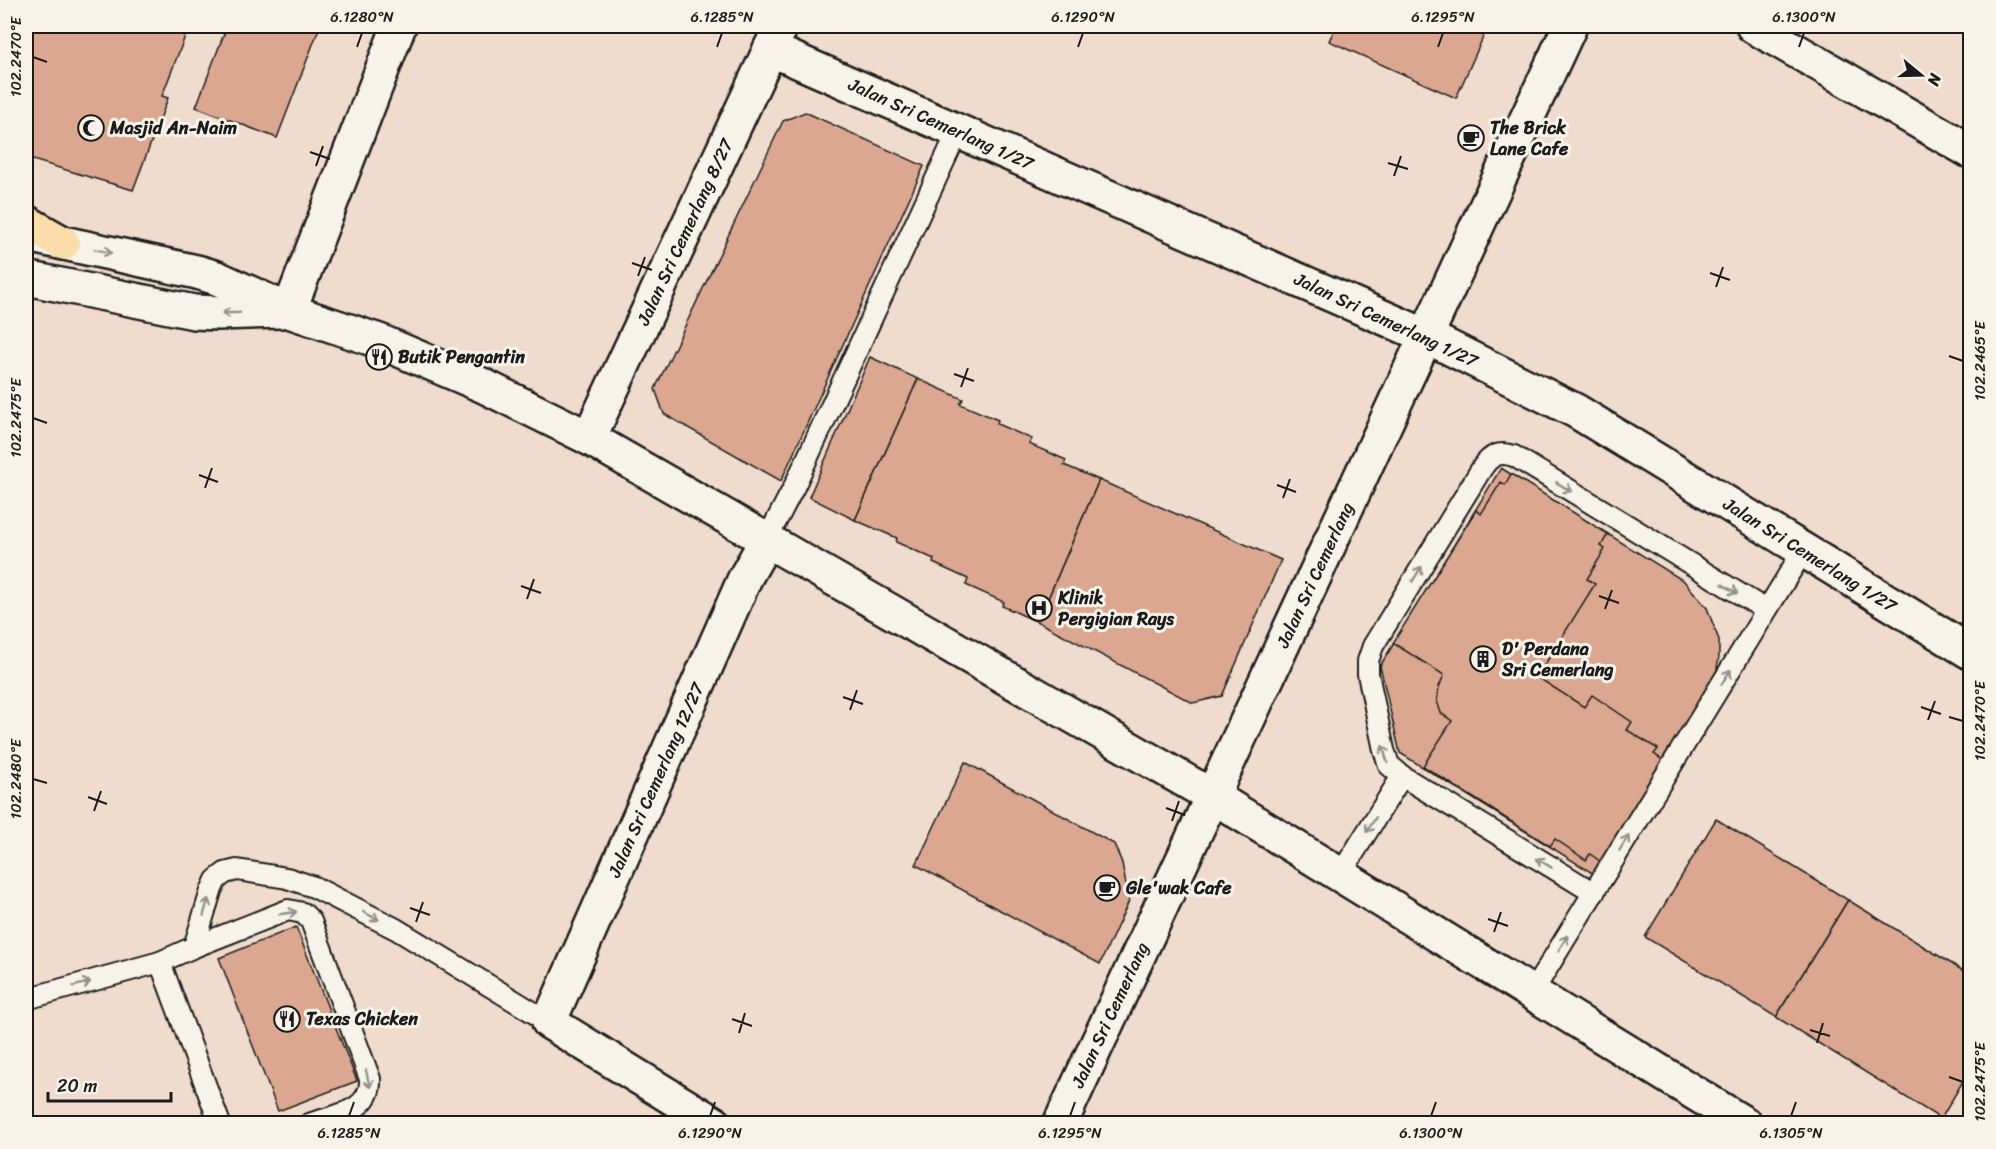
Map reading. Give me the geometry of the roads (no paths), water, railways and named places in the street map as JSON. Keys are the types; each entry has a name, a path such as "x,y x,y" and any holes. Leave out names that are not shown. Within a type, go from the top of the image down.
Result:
{"main road":[{"path":"26,222 63,243"}],"street":[{"path":"289,311 399,26"},
{"name":"Jalan Sri Cemerlang","path":"1060,1124 1570,26"},
{"path":"1753,26 1971,151"},
{"name":"Jalan Sri Cemerlang 1/27","path":"776,37 958,131 1426,336 1576,411 1971,652"},
{"name":"Jalan Sri Cemerlang 8/27","path":"589,438 776,37"},
{"path":"26,234 217,278 289,311 379,341 482,385 589,438 1212,796 1745,1124"},
{"path":"26,278 195,312 289,311"},
{"name":"Jalan Sri Cemerlang 12/27","path":"549,1022 745,579 767,539"},
{"path":"549,1022 715,1124"}],"lane":[{"path":"767,539 795,487 958,131"},
{"path":"1594,893 1402,776 1389,765 1368,674 1368,661 1373,646 1482,468 1496,454 1505,453 1514,456 1766,610"},
{"path":"1532,993 1803,551"},
{"path":"1340,875 1402,776"},
{"path":"194,947 211,891 216,880 225,873 237,870 287,878 314,887 396,929 549,1022"},
{"path":"26,999 160,962 288,910 303,913 311,921 370,1079 371,1090 367,1100 352,1110 309,1124"},
{"path":"160,962 220,1124"}],"place":[{"name":"Masjid An-Naim","path":"91,128"},
{"name":"The Brick Lane Cafe","path":"1471,138"},
{"name":"Butik Pengantin","path":"379,357"},
{"name":"Klinik Pergigian Rays","path":"1039,608"},
{"name":"D' Perdana Sri Cemerlang","path":"1483,659"},
{"name":"Gle'wak Cafe","path":"1107,888"},
{"name":"Texas Chicken","path":"287,1019"}]}
